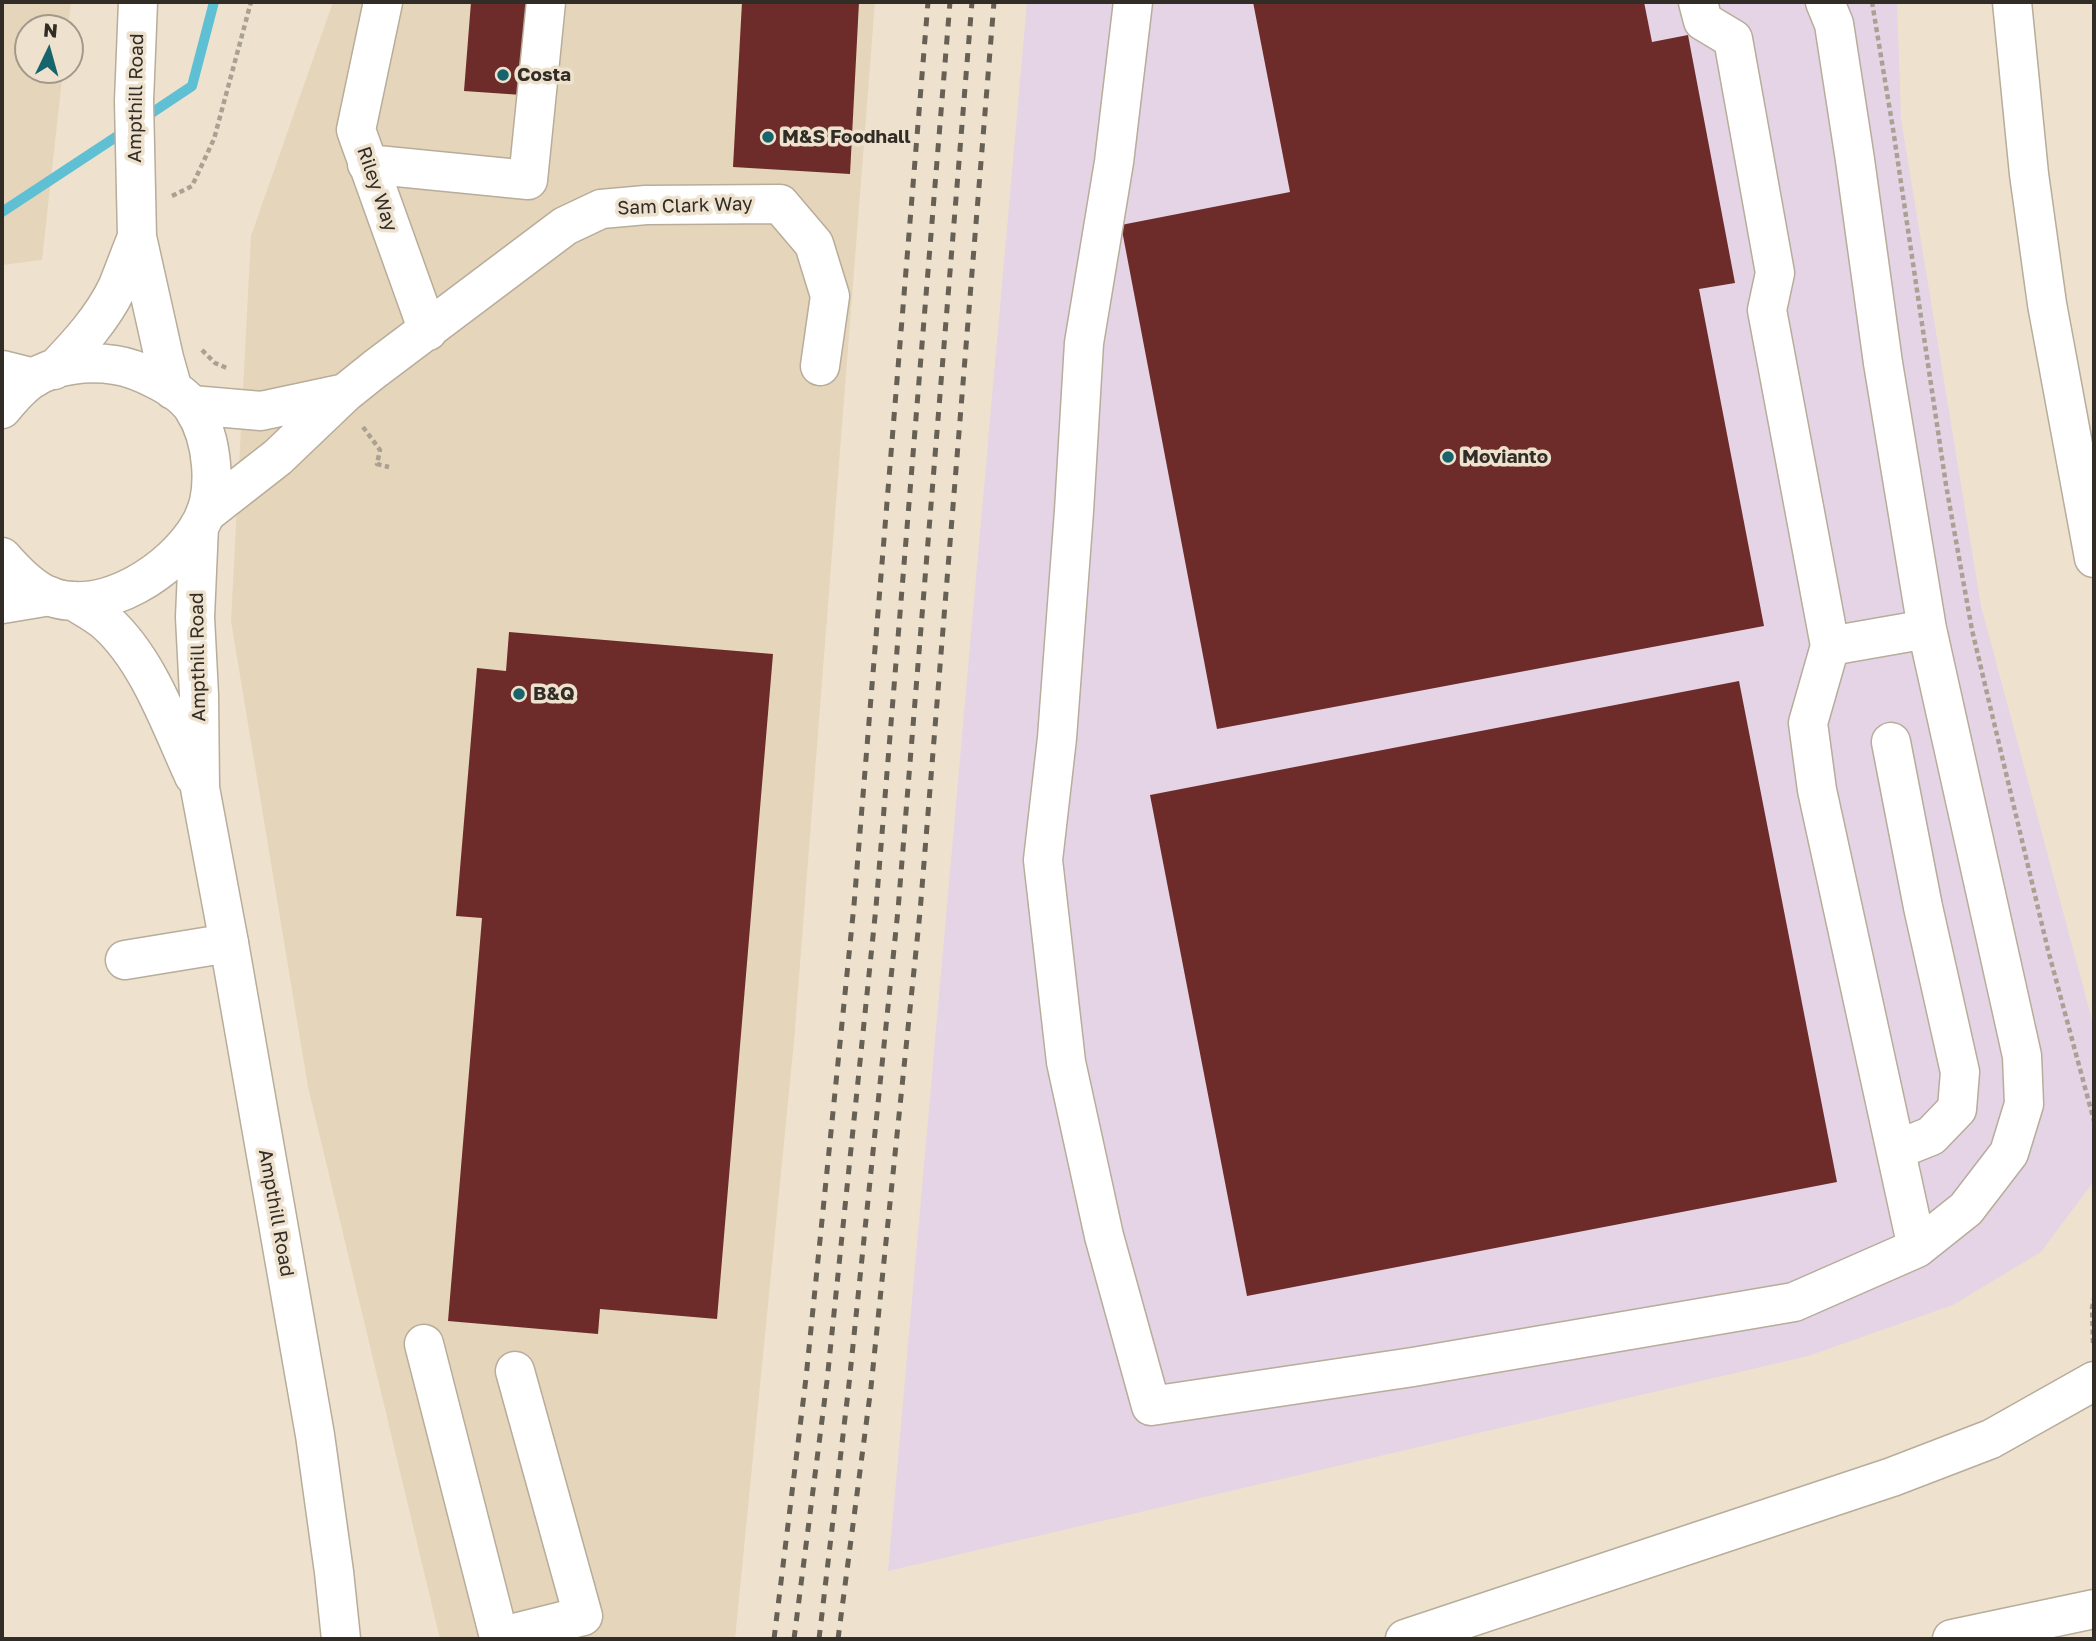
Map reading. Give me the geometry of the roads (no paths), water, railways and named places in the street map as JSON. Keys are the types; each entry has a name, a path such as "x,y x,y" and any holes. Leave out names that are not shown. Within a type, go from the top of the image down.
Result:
{"main road":[{"name":"Ampthill Road","path":"138,2 134,101 136,219 164,358 182,398 202,427 210,457 211,488 202,520 195,617 200,788 315,1435 341,1639"},
{"name":"Riley Way","path":"383,2 356,130 428,331"},
{"path":"367,164 528,180 546,2"},
{"path":"1133,2 1114,162 1084,343 1057,738 1043,860 1066,1062 1104,1236 1151,1406 1413,1367 1794,1302 1917,1248 1966,1209 2009,1153 2024,1104 2022,1056 1927,629 1883,363 1834,24 1825,2"},
{"path":"1698,2 1703,21 1733,39 1775,273 1767,310 1829,646 1808,723 1815,777 1917,1248"},
{"path":"2012,2 2029,174 2047,304 2094,558"},
{"name":"Sam Clark Way","path":"2,604 99,598 146,579 171,561 202,520 278,457 353,409 428,331 565,226 601,209 646,205 780,204 814,244 830,296 820,366"},
{"name":"Ampthill Road","path":"2,409 30,372 78,344 101,316 116,289 136,219"},
{"path":"30,372 83,363 123,366 146,373 182,398"},
{"name":"Sam Clark Way","path":"182,398 261,411 353,409"},
{"name":"Ampthill Road","path":"2,556 30,584 105,621 125,642 157,695 200,788"},
{"path":"1829,646 1927,629"},
{"path":"1891,742 1923,907 1960,1072 1957,1109 1931,1136 1896,1150"},
{"path":"125,960 229,943"},
{"path":"424,1345 499,1637 583,1616 515,1371"},
{"path":"1405,1639 1892,1477 1991,1439 2094,1381"},
{"path":"1952,1639 2094,1609"}],"waterway":[{"path":"141,120 192,86 214,2"},
{"path":"2,212 125,131"}],"railway":[{"path":"774,1639 806,1378 854,905 928,2"},
{"path":"794,1639 827,1381 876,907 950,2"},
{"path":"819,1639 849,1384 898,910 972,2"},
{"path":"838,1639 871,1387 920,912 994,2"}],"place":[{"name":"Costa","path":"503,75"},
{"name":"M&S Foodhall","path":"768,137"},
{"name":"Movianto","path":"1448,457"},
{"name":"B&Q","path":"519,694"}]}
